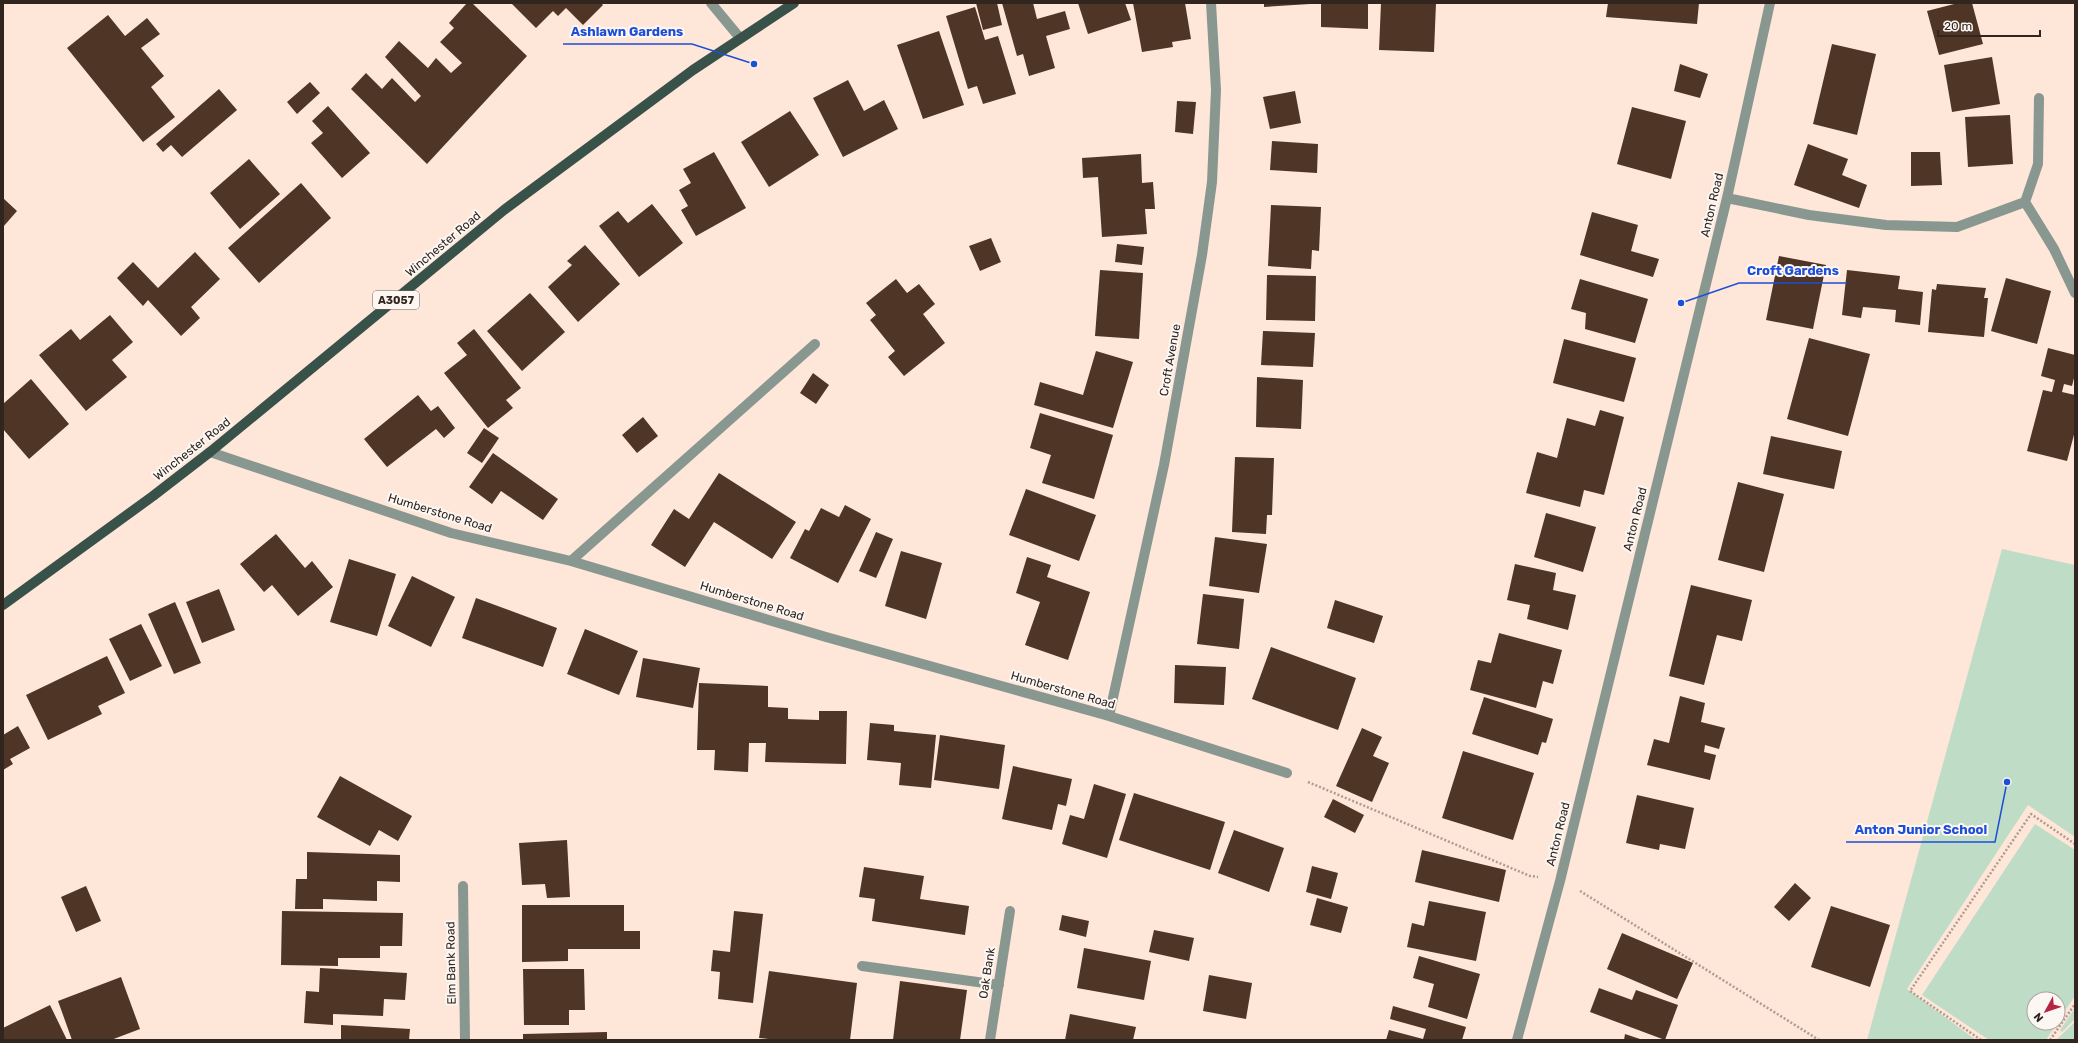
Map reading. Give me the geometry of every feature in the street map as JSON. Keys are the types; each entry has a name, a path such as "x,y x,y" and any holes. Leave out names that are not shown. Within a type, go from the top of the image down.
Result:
{"main road":[{"name":"Winchester Road","path":"3,605 153,496 210,452 504,210 638,110 740,38 794,3"}],"street":[{"path":"711,3 740,38"},
{"name":"Croft Avenue","path":"1109,716 1164,465 1202,255 1212,182 1215,121 1216,90 1211,3"},
{"name":"Anton Road","path":"1517,1040 1560,881 1727,198 1770,3"},
{"path":"2040,98 2038,164 2026,202 2054,249 2075,293"},
{"path":"1727,198 1809,215 1886,225 1957,227 2026,202"},
{"path":"571,561 816,344"},
{"name":"Humberstone Road","path":"210,452 451,533 571,561 826,637 1109,716 1287,773"},
{"name":"Elm Bank Road","path":"463,886 465,1040"},
{"name":"Oak Bank","path":"990,1040 1010,911"},
{"path":"862,966 999,985"}],"path":[{"path":"1982,1040 1910,991 2031,814 2075,844"},
{"path":"2050,1040 2075,1004"}],"green space":[{"path":"2002,549 2075,565 2075,837 2028,805 1907,989 1976,1040 1867,1040"},
{"path":"2035,824 2075,850 2075,996 2066,1009 2066,991 2026,991 2026,1031 2052,1031 2046,1040 1989,1040 1922,995"},
{"path":"2075,1008 2075,1019 2066,1028 2066,1021"},
{"path":"2075,1022 2075,1040 2056,1040 2066,1031"}],"building":[{"path":"467,3 472,3 527,56 427,164 351,89 366,73 382,89 392,78 415,102 421,96 385,57 399,41 428,68 436,58 451,73 462,63 440,42 454,28 449,23"},
{"path":"511,3 601,3 603,5 583,25 566,8 558,16 553,11 536,28"},
{"path":"976,3 997,3 1002,25 983,30"},
{"path":"1002,3 1033,3 1037,19 1065,11 1070,29 1046,36 1055,68 1029,76 1023,54 1017,56"},
{"path":"1078,3 1125,3 1131,20 1088,34"},
{"path":"1133,3 1185,3 1191,39 1172,42 1173,47 1142,52"},
{"path":"1264,3 1310,3 1310,4 1264,7"},
{"path":"1321,3 1368,3 1368,29 1321,27"},
{"path":"1381,3 1436,3 1434,52 1379,50"},
{"path":"1608,3 1699,3 1697,24 1606,17"},
{"path":"1958,3 1972,3 1983,44 1939,55 1927,11"},
{"path":"975,7 985,40 998,36 1016,94 983,104 977,86 968,89 946,16"},
{"path":"108,15 125,36 147,18 160,34 141,48 164,76 151,87 175,117 143,142 67,48"},
{"path":"939,31 964,105 923,119 897,45"},
{"path":"1832,44 1876,54 1857,135 1813,124"},
{"path":"1992,57 2000,104 1952,112 1944,65"},
{"path":"1680,64 1708,74 1700,98 1674,91"},
{"path":"848,80 864,111 884,100 898,129 843,157 813,98"},
{"path":"310,82 320,93 297,114 287,102"},
{"path":"219,89 237,110 182,157 171,145 163,152 156,144"},
{"path":"1295,91 1301,123 1270,129 1263,97"},
{"path":"1177,101 1196,102 1193,134 1175,132"},
{"path":"328,106 370,153 342,178 311,143 323,133 312,121"},
{"path":"1632,107 1686,121 1671,179 1617,164"},
{"path":"790,111 819,155 769,187 741,142"},
{"path":"2010,115 2013,164 1968,167 1965,117"},
{"path":"1272,141 1318,144 1317,173 1270,170"},
{"path":"1808,144 1848,159 1842,175 1867,185 1859,208 1794,185"},
{"path":"714,152 746,208 696,236 681,210 688,206 679,190 691,183 683,169"},
{"path":"1911,152 1940,152 1942,185 1911,186"},
{"path":"1141,154 1142,183 1153,182 1155,209 1145,209 1147,234 1102,237 1098,177 1083,178 1082,158"},
{"path":"249,159 280,194 240,229 210,193"},
{"path":"301,183 331,218 259,283 228,248"},
{"path":"3,198 17,211 3,227"},
{"path":"652,204 683,243 639,277 599,226 618,211 628,223"},
{"path":"1271,205 1321,207 1319,251 1312,250 1311,269 1268,266"},
{"path":"1592,212 1638,225 1631,251 1659,259 1653,277 1580,255"},
{"path":"991,238 1001,262 980,271 969,246"},
{"path":"1117,244 1144,247 1142,265 1115,262"},
{"path":"585,245 620,284 578,322 548,287 572,265 567,261"},
{"path":"195,252 220,279 191,307 200,318 181,336 148,300 143,306 117,278 133,262 158,288"},
{"path":"1779,256 1826,265 1813,329 1766,320"},
{"path":"1100,270 1143,273 1139,339 1095,336"},
{"path":"1847,270 1900,276 1898,289 1923,292 1920,325 1895,322 1896,310 1863,307 1861,318 1842,315"},
{"path":"1267,275 1316,276 1315,321 1266,320"},
{"path":"2006,278 2051,291 2037,344 1991,331"},
{"path":"896,279 907,293 919,284 935,304 923,314 945,343 904,376 888,357 895,351 870,320 876,315 866,303"},
{"path":"1580,279 1648,299 1635,343 1585,329 1586,313 1571,309"},
{"path":"1937,284 1986,288 1984,298 1988,298 1984,337 1928,332 1932,289 1936,290"},
{"path":"530,293 565,332 522,371 487,331"},
{"path":"110,315 133,342 112,360 127,377 86,411 39,355 71,329 80,340"},
{"path":"474,329 521,388 506,400 513,408 488,428 444,373 467,355 457,343"},
{"path":"1263,331 1315,333 1313,367 1261,365"},
{"path":"1809,338 1870,354 1848,436 1787,419"},
{"path":"1564,339 1636,358 1624,402 1553,383"},
{"path":"2048,348 2075,355 2075,374 2072,386 2064,384 2062,392 2075,395 2075,431 2067,461 2027,451 2043,390 2052,392 2055,380 2041,376"},
{"path":"1096,351 1133,362 1113,428 1034,405 1040,382 1083,395"},
{"path":"813,373 829,385 816,404 800,393"},
{"path":"1257,377 1303,380 1301,429 1256,427"},
{"path":"31,379 69,424 29,459 3,429 3,404"},
{"path":"418,395 431,411 438,406 455,428 444,438 436,429 387,467 364,439"},
{"path":"1600,410 1624,417 1604,495 1584,490 1580,507 1526,493 1537,452 1557,458 1567,418 1595,426"},
{"path":"1040,413 1113,435 1094,499 1042,483 1051,455 1030,448"},
{"path":"643,417 658,436 637,453 622,435"},
{"path":"484,428 499,438 482,463 467,453"},
{"path":"1771,436 1842,451 1834,489 1763,474"},
{"path":"493,453 558,499 543,520 501,491 492,504 469,487"},
{"path":"1235,457 1274,458 1272,515 1267,515 1266,534 1232,532"},
{"path":"719,473 796,522 772,559 714,522 685,567 651,545 674,509 689,519"},
{"path":"1738,482 1784,494 1764,572 1718,560"},
{"path":"1026,489 1096,515 1079,561 1009,535"},
{"path":"845,505 871,519 838,583 790,558 805,529 809,531 821,508 839,517"},
{"path":"1546,513 1596,527 1583,572 1534,557"},
{"path":"876,532 893,539 876,578 859,571"},
{"path":"276,534 305,568 312,561 333,587 298,616 272,585 264,592 240,564"},
{"path":"1215,537 1267,544 1259,593 1209,586"},
{"path":"901,551 942,563 926,619 885,606"},
{"path":"1027,557 1051,565 1047,577 1090,592 1068,660 1025,645 1040,602 1016,593"},
{"path":"349,559 396,574 377,636 330,622"},
{"path":"1515,564 1556,573 1553,590 1576,595 1568,630 1527,619 1530,605 1507,600"},
{"path":"412,576 455,597 431,647 388,626"},
{"path":"1691,585 1752,600 1742,641 1717,635 1704,685 1669,676"},
{"path":"219,589 235,630 202,643 186,602"},
{"path":"1203,594 1244,599 1239,649 1197,644"},
{"path":"476,598 557,628 543,667 462,638"},
{"path":"1335,600 1383,616 1374,643 1327,628"},
{"path":"175,602 201,663 174,674 148,614"},
{"path":"141,624 162,666 130,681 109,639"},
{"path":"585,629 638,651 619,695 567,674"},
{"path":"1499,633 1562,650 1553,684 1543,681 1536,708 1470,690 1478,660 1491,663"},
{"path":"1271,647 1356,678 1338,730 1252,699"},
{"path":"107,656 125,693 98,706 102,714 48,740 26,695"},
{"path":"643,658 700,668 693,708 636,697"},
{"path":"1175,665 1226,667 1224,705 1174,703"},
{"path":"699,683 768,686 768,707 788,708 788,719 819,720 819,711 847,711 846,764 765,762 766,743 749,743 748,772 714,770 715,750 697,750"},
{"path":"1680,696 1705,703 1701,722 1725,728 1719,749 1705,745 1704,752 1716,755 1710,780 1647,765 1654,739 1669,743"},
{"path":"1484,697 1553,719 1546,743 1542,742 1538,755 1472,734"},
{"path":"870,723 894,725 894,731 936,735 931,788 899,785 901,763 867,760"},
{"path":"18,726 30,748 10,759 13,764 3,770 3,735"},
{"path":"1362,728 1382,737 1373,756 1389,763 1372,802 1336,786"},
{"path":"940,735 1005,745 999,789 934,780"},
{"path":"1463,751 1534,773 1513,840 1442,818"},
{"path":"1013,766 1072,779 1066,806 1058,804 1052,830 1002,819"},
{"path":"340,776 412,816 398,841 379,830 370,846 317,817"},
{"path":"1094,784 1126,794 1107,858 1062,844 1070,815 1084,819"},
{"path":"1134,793 1225,822 1210,870 1119,840"},
{"path":"1637,795 1694,808 1685,849 1660,844 1659,850 1626,843"},
{"path":"1333,799 1364,815 1355,833 1324,817"},
{"path":"1234,830 1284,848 1269,892 1218,873"},
{"path":"567,840 570,897 547,898 545,884 522,885 519,843"},
{"path":"1422,850 1506,870 1499,902 1415,882"},
{"path":"307,852 400,855 400,882 377,881 377,901 323,899 323,909 295,909 296,879 307,879"},
{"path":"1312,866 1338,873 1331,899 1306,892"},
{"path":"864,867 924,876 920,899 969,906 965,935 872,921 875,899 859,897"},
{"path":"1795,883 1811,898 1789,921 1774,907"},
{"path":"86,886 101,921 76,932 61,897"},
{"path":"1317,898 1348,907 1341,933 1310,925"},
{"path":"1429,901 1486,912 1476,961 1407,947 1412,923 1424,926"},
{"path":"522,905 624,905 624,931 640,931 640,949 568,949 568,961 522,962"},
{"path":"1831,906 1890,925 1870,987 1811,967"},
{"path":"282,911 403,913 402,946 380,946 380,958 338,958 338,966 281,965"},
{"path":"734,911 763,914 753,1003 718,999 720,972 711,971 713,950 730,952"},
{"path":"1062,915 1089,921 1086,937 1059,930"},
{"path":"1154,930 1194,938 1189,961 1149,952"},
{"path":"1622,933 1693,963 1677,999 1607,969"},
{"path":"1084,948 1151,961 1144,1000 1077,988"},
{"path":"1419,956 1480,974 1467,1019 1428,1007 1434,984 1413,978"},
{"path":"320,968 407,973 405,1000 384,999 383,1016 333,1014 333,1025 304,1023 306,991 319,992"},
{"path":"523,969 584,969 585,1010 569,1010 569,1025 524,1025"},
{"path":"769,971 857,983 850,1040 777,1040 759,1038"},
{"path":"1209,975 1252,983 1246,1019 1203,1011"},
{"path":"121,977 140,1029 111,1040 72,1040 58,1001"},
{"path":"900,981 967,990 960,1040 893,1040"},
{"path":"1599,988 1632,1000 1636,990 1678,1005 1665,1040 1590,1012"},
{"path":"50,1005 67,1040 3,1040 3,1028"},
{"path":"1393,1006 1466,1027 1462,1040 1386,1040 1389,1030 1423,1039 1426,1029 1390,1019"},
{"path":"1070,1014 1136,1027 1133,1040 1065,1040"},
{"path":"341,1025 410,1029 409,1040 341,1040"},
{"path":"607,1032 607,1040 523,1040 523,1034"},
{"path":"1625,1034 1643,1040 1624,1040"}],"place":[{"name":"Ashlawn Gardens","path":"754,64"},
{"name":"Croft Gardens","path":"1681,303"},
{"name":"Anton Junior School","path":"2007,782"}]}
